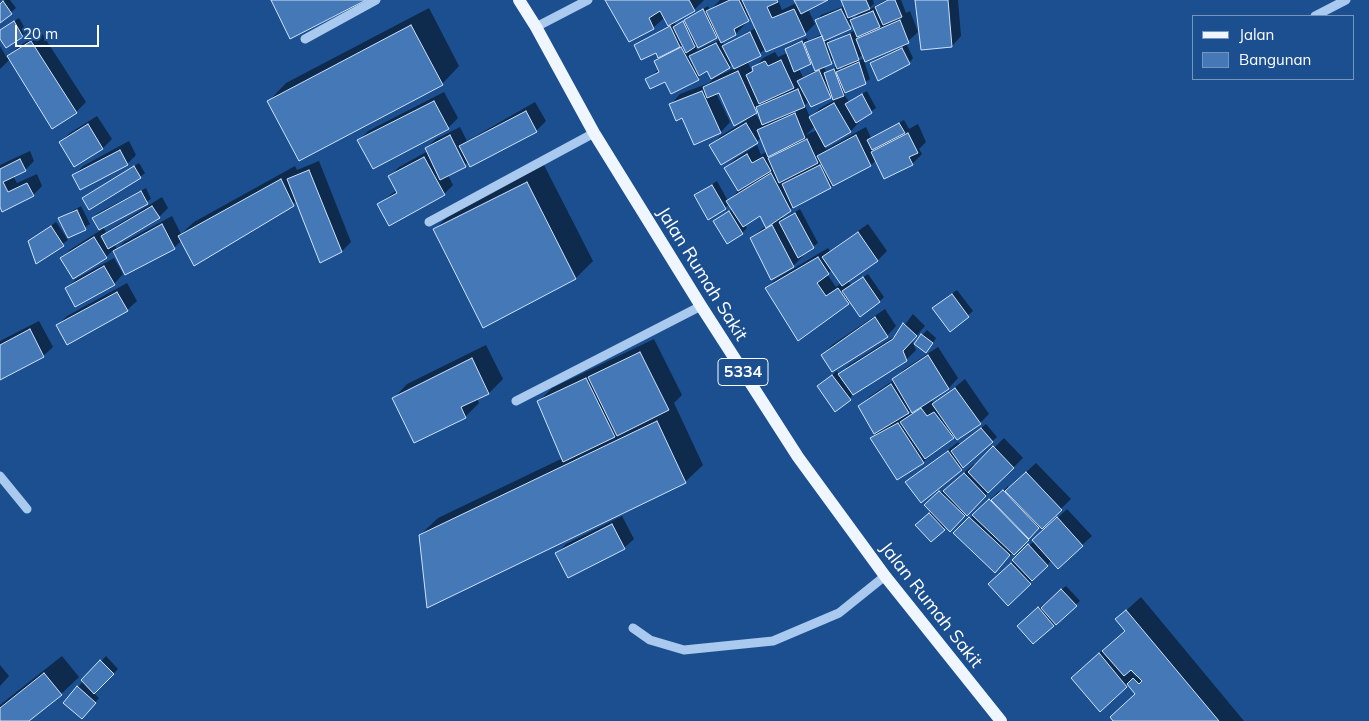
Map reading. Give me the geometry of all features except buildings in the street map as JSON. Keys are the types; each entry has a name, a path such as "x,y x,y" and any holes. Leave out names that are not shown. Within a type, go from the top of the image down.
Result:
{"main road":[{"name":"Jalan Rumah Sakit","path":"519,0 536,27 594,133 701,306 798,457 885,576 1001,721"}],"street":[{"path":"305,39 376,0"},
{"path":"536,27 588,0"},
{"path":"1317,15 1346,0"},
{"path":"429,222 594,133"},
{"path":"516,402 701,306"},
{"path":"0,476 27,509"},
{"path":"633,628 650,640 684,650 773,640 839,613 885,576"}]}
